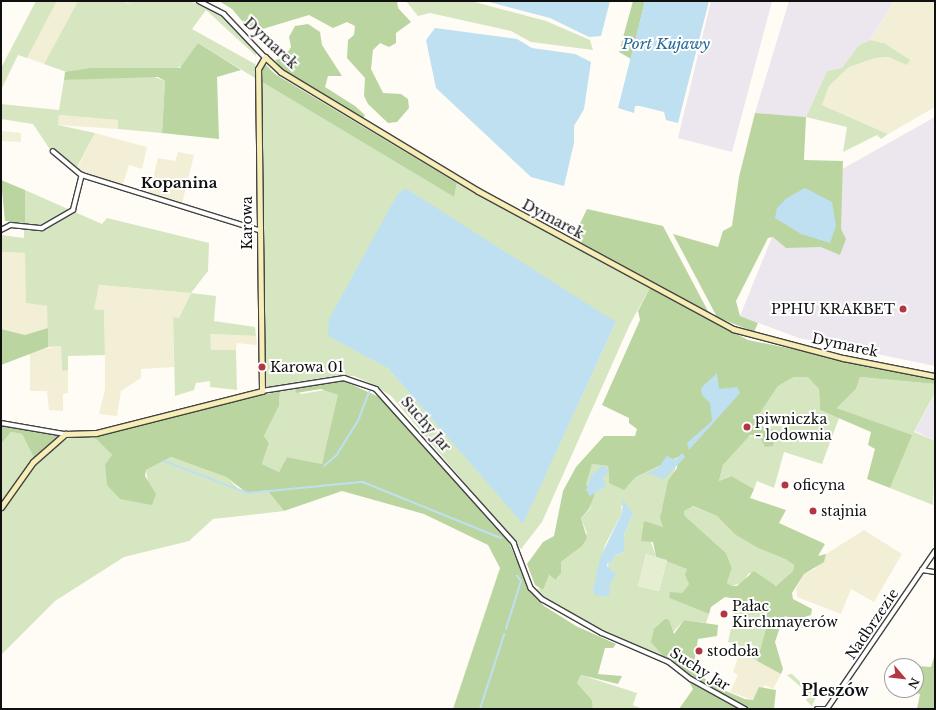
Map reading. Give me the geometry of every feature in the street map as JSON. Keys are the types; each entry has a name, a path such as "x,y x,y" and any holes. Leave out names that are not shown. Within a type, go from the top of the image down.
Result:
{"street":[{"name":"Dymarek","path":"199,1 224,14 281,72 478,191 733,329 843,358 935,376"},
{"name":"Karowa","path":"262,392 258,69 265,57"},
{"path":"53,151 82,175 259,230"},
{"path":"1,230 12,225 42,228 73,210 82,175"},
{"name":"Suchy Jar","path":"1,423 65,434 96,433 262,392 344,378 376,389 514,544 531,588 542,599 602,633 669,662 691,679 746,709"},
{"path":"1,507 33,462 65,434"},
{"name":"Nadbrzezie","path":"826,709 935,551"},
{"path":"922,570 935,572"},
{"path":"817,709 826,709"}],"shaded area":[{"path":"57,1 78,1 44,64 27,58"},
{"path":"711,1 772,1 732,152 678,138"},
{"path":"789,1 894,2 870,40 858,46 842,68 827,71 806,117 755,113"},
{"path":"895,1 935,1 935,107 888,134 822,105 829,86 849,67 875,58 891,57 884,43 870,40"},
{"path":"59,115 119,120 118,129 58,125"},
{"path":"935,117 935,366 799,338 740,316 787,200"},
{"path":"1,131 21,133 21,142 1,141"},
{"path":"95,133 147,147 142,169 129,165 122,187 77,169"},
{"path":"178,152 194,155 182,204 149,193 158,158 175,161"},
{"path":"2,252 25,253 27,303 47,306 48,328 39,333 25,335 1,329"},
{"path":"98,285 191,293 179,318 173,317 174,367 141,369 141,378 121,391 117,416 99,414 105,389 105,355 104,310 94,309"},
{"path":"210,334 256,336 257,345 237,343 236,350 210,350"},
{"path":"61,346 62,370 68,370 68,393 63,394 63,411 49,410 47,391 30,391 30,351"},
{"path":"935,394 935,441 915,431"},
{"path":"864,530 902,554 874,602 851,589 841,614 797,597 796,589 804,574 815,569 826,554"},
{"path":"740,652 781,674 773,689 765,685 753,700 730,692 738,675 733,672"}],"green space":[{"path":"36,1 57,1 27,58 18,55 1,90 1,68"},
{"path":"78,1 123,1 131,5 125,1 190,1 223,16 256,50 256,56 206,10 192,29 255,64 256,58 255,78 198,43 184,65 175,69 90,68 72,74 44,64"},
{"path":"219,1 397,1 398,8 411,22 396,33 396,43 389,47 380,43 373,50 371,69 383,93 401,94 408,99 409,108 397,122 388,123 368,104 364,96 365,78 347,58 348,40 354,35 355,26 347,22 333,28 309,15 256,31 248,28 232,9"},
{"path":"406,1 471,1 546,21 590,40 593,50 531,42 511,31 430,13 418,16"},
{"path":"633,1 645,1 631,59 619,52"},
{"path":"308,24 320,32 322,45 342,76 328,76 325,87 355,106 365,115 363,118 283,70 275,60 284,58 291,47 289,37 295,26"},
{"path":"870,40 884,43 910,60 907,65 889,57 875,58 849,67 829,86 822,105 888,134 881,139 877,135 843,152 847,127 806,117 827,71 842,68 858,46"},
{"path":"198,43 241,70 217,77 219,139 162,133 165,81 158,77 64,80 65,72 90,68 180,68"},
{"path":"263,62 275,74 457,183 454,197 262,82"},
{"path":"149,75 165,81 162,133 118,129 118,120 59,115 58,125 95,133 76,169 53,148 51,151 33,124 1,119 1,104 59,110 64,80"},
{"path":"262,82 454,197 457,183 650,288 630,324 542,522 521,549 391,396 372,384 354,376 335,376 264,388","holes":["616,322 523,523 388,368"]},
{"path":"755,113 806,117 804,160 843,161 841,229 846,239 840,255 821,247 786,248 773,237 768,238 736,301 740,316 758,323 754,332 717,317 673,234 718,247 723,231 732,226 739,177"},
{"path":"1,180 25,190 25,223 5,221"},
{"path":"25,190 102,224 107,218 209,243 208,271 191,293 99,285 94,309 104,310 105,355 68,356 68,370 62,371 61,346 48,347 47,306 26,303 25,253 2,252 1,329 1,235 24,238"},
{"path":"587,209 663,226 709,313 573,238"},
{"path":"650,288 748,340 935,378 935,384 860,377 856,389 837,408 912,435 890,488 867,479 875,449 868,445 871,432 820,410 819,389 808,377 794,377 778,386 756,419 758,424 775,431 773,446 765,447 759,435 750,435 723,465 719,481 731,476 754,489 750,498 786,510 779,523 825,544 818,556 826,554 824,562 804,574 792,593 793,599 812,609 811,615 795,620 785,616 782,621 775,642 783,669 781,674 757,661 768,621 755,606 745,612 739,608 736,599 725,597 711,607 709,614 669,598 670,592 682,593 689,584 685,575 687,569 656,557 653,542 641,541 644,521 663,527 660,518 668,481 677,468 678,457 636,477 624,490 609,483 608,466 592,464 586,484 595,493 589,509 581,518 587,538 582,546 561,562 561,573 556,580 549,575 543,590 535,585 527,564 543,542 554,536 563,491 576,467 604,436 635,436 637,429 629,423 629,418 602,405 640,320 638,311","holes":["693,506 717,516 736,535 760,549 785,559 794,565 793,571 776,586 754,571 737,586 732,586 727,583 732,568 726,553 685,516 684,511"]},
{"path":"191,293 216,296 214,321 255,327 256,336 210,334 211,350 236,350 237,390 210,387 210,381 196,383 194,390 175,396 173,317 179,318"},
{"path":"48,328 48,347 1,365 1,329 25,335"},
{"path":"794,377 811,377 819,389 820,410 839,418 822,464 784,452 774,488 757,481 754,489 730,476 719,481 723,465 747,436 759,435 768,447 768,427 758,424 756,419 778,386"},
{"path":"860,377 935,384 935,393 914,432 935,441 933,505 890,488 911,435 837,408 856,389"},
{"path":"344,381 379,397 394,410 507,538 531,592 544,606 576,626 616,644 613,648 605,648 598,674 622,676 618,684 581,675 577,683 592,700 593,709 453,709 500,568 488,545 424,514 342,491 284,511 267,490 247,493 226,477 171,457 146,470 145,476 156,494 152,505 120,499 107,485 105,465 112,455 93,436 280,391 279,406 264,436 269,443 262,464 279,472 287,457 322,464 338,395 321,389 296,393 295,389"},
{"path":"295,389 301,394 325,390 338,395 338,405 322,464 287,457 279,472 262,464 269,443 264,436 279,406 280,391"},
{"path":"1,424 59,435 34,458 22,434 11,432 1,444"},
{"path":"11,432 22,434 34,458 1,504 1,444"},
{"path":"73,436 93,436 112,455 106,472 148,482 146,470 171,457 226,477 240,490 267,490 284,511 213,519 189,541 124,557 55,601 1,655 1,512 35,463 48,450"},
{"path":"679,457 661,512 663,528 644,521 656,557 646,554 638,586 659,591 667,560 687,568 689,584 682,593 669,598 709,614 706,623 684,620 658,649 666,659 584,621 542,596 537,588 543,589 549,575 556,580 559,577 561,562 578,549 587,533 581,518 590,509 593,489 586,484 586,478 592,464 608,466 609,483 628,486 636,477","holes":["621,505 633,513 624,535 624,552 615,555 611,565 608,562 609,586 593,591 605,545 622,513"]},
{"path":"692,506 717,516 760,549 785,559 794,565 793,571 776,586 749,573 742,583 732,586 727,583 732,568 726,553 685,516 684,511"},
{"path":"646,554 667,560 659,591 638,586"},
{"path":"755,606 768,621 757,661 737,651 739,645 728,642 734,614 739,608 745,612"},
{"path":"665,619 669,620 674,634 684,620 718,625 717,636 698,639 693,670 716,687 745,699 753,700 759,687 776,690 774,709 679,709 693,689 682,669 669,663 651,642 654,629"},
{"path":"935,654 935,709 917,709 919,698 924,698 924,666 931,667"},
{"path":"792,674 816,697 812,706 806,700 810,695 787,675"},
{"path":"581,675 637,693 633,705 642,709 593,709 592,700 577,683"}],"water":[{"path":"485,1 610,1 601,36 589,37 550,18"},
{"name":"Port Kujawy","path":"645,1 709,1 678,123 666,120 664,112 640,106 635,106 634,113 618,108"},
{"path":"435,28 517,39 532,48 575,54 591,62 584,109 574,126 574,143 564,186 531,177 436,88 426,40"},
{"path":"405,188 616,322 523,524 388,368 328,336 329,319 397,195"},
{"path":"805,188 832,202 836,226 830,243 801,234 775,218 777,208 787,198"},
{"path":"717,373 719,389 737,387 740,393 689,450 687,443 712,421 710,403 702,395 701,388"},
{"path":"682,453 685,457 664,479 647,473 658,468 667,456 675,460"},
{"path":"603,465 609,471 602,478 606,486 590,496 586,490 591,476"},
{"path":"623,500 633,513 624,535 624,552 615,555 611,565 608,562 607,566 616,574 609,586 611,590 608,596 596,596 593,591 600,558 622,513"}],"waterway":[{"path":"324,466 336,456 358,421 370,389"},
{"path":"164,461 248,493 363,482 501,538"},
{"path":"506,629 521,581 517,576"},
{"path":"480,709 504,635"}],"place":[{"name":"PPHU KRAKBET","path":"903,309"},
{"name":"Karowa 01","path":"262,367"},
{"name":"piwniczka - lodownia","path":"747,427"},
{"name":"oficyna","path":"785,485"},
{"name":"stajnia","path":"813,511"},
{"name":"Pałac Kirchmayerów","path":"724,614"},
{"name":"stodoła","path":"699,651"}],"district":[{"name":"Kopanina","path":"179,183"},
{"name":"Pleszów","path":"835,690"}]}
